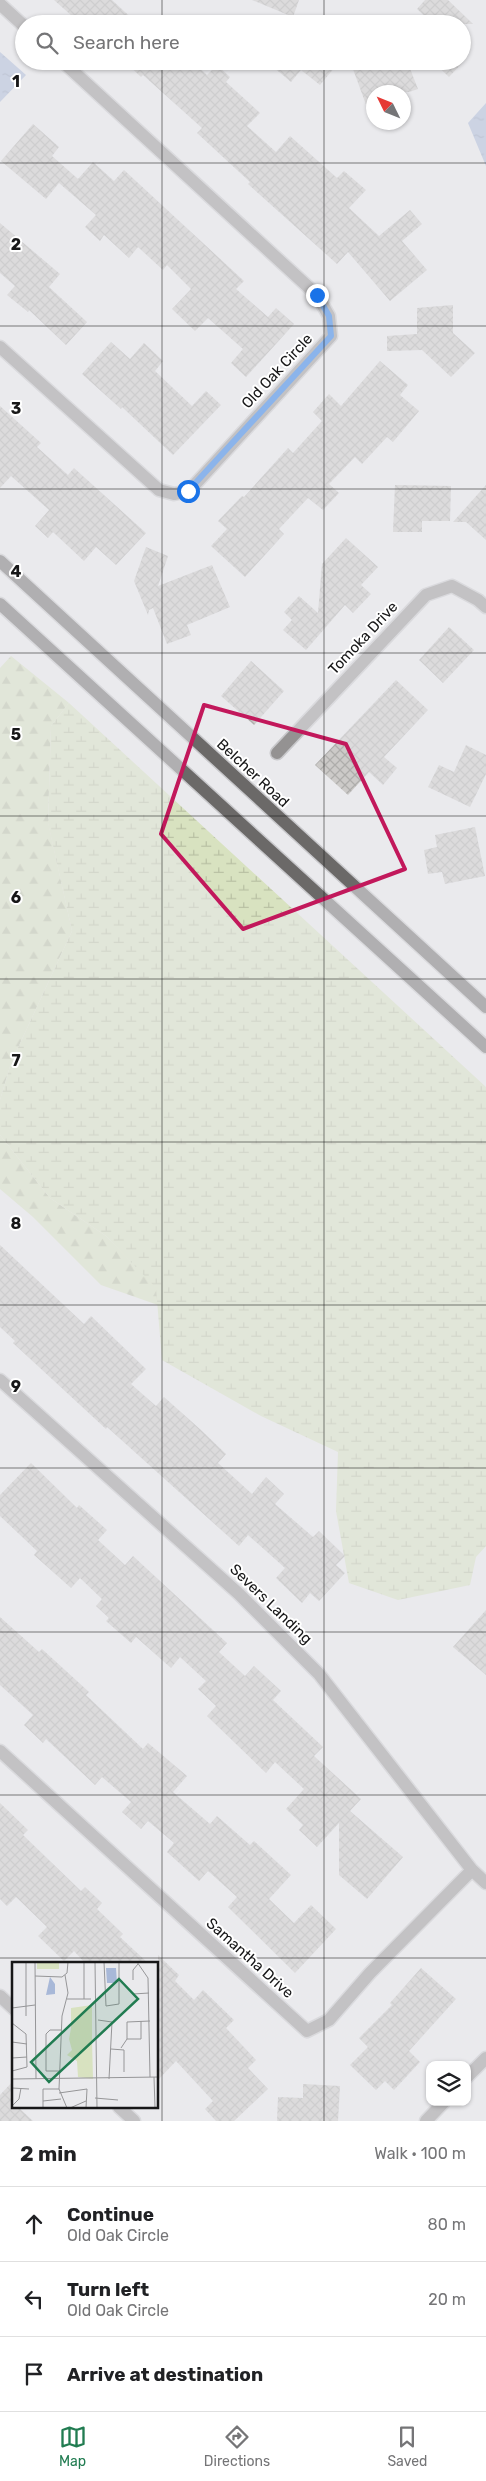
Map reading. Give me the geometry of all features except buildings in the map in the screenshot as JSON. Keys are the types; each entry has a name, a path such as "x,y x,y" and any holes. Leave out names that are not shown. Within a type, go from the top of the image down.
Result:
{"main road":[{"name":"Belcher Road","path":"0,561 486,1007"},
{"path":"0,604 486,1047"}],"street":[{"path":"0,4 15,18"},
{"name":"Old Oak Circle","path":"0,347 159,490 174,494 188,491 331,336 329,316 317,295 72,70"},
{"name":"Tomoka Drive","path":"277,753 426,595 452,586 478,600 486,607"},
{"name":"Severs Landing","path":"0,1380 239,1594 319,1674 472,1870 486,1883"},
{"name":"Samantha Drive","path":"0,1751 307,2031 329,2020 370,1973 472,1870"},
{"path":"0,1996 12,2007"},
{"path":"471,2073 486,2058"},
{"path":"426,2121 440,2106"},
{"path":"120,2108 134,2121"}],"highlighted area":[{"path":"204,705 346,744 405,869 243,929 161,834"}],"green space":[{"path":"11,656 69,703 51,726 48,822 72,931 11,1063 0,1100 0,668"},
{"path":"69,703 486,1087 486,1546 476,1557 470,1585 398,1600 349,1583 336,1511 338,1452 261,1416 162,1360 156,1288 106,1236 50,1198 0,1135 0,1100 11,1063 72,931 48,823 51,726"},
{"path":"0,1135 50,1198 106,1236 157,1288 158,1305 101,1285 33,1217 0,1189"}],"water":[{"path":"0,52 15,65 15,70 20,70 26,75 0,102"},
{"path":"486,103 486,166 468,123"}],"route":[{"path":"188,491 331,336 332,327 329,316 317,295"}]}
